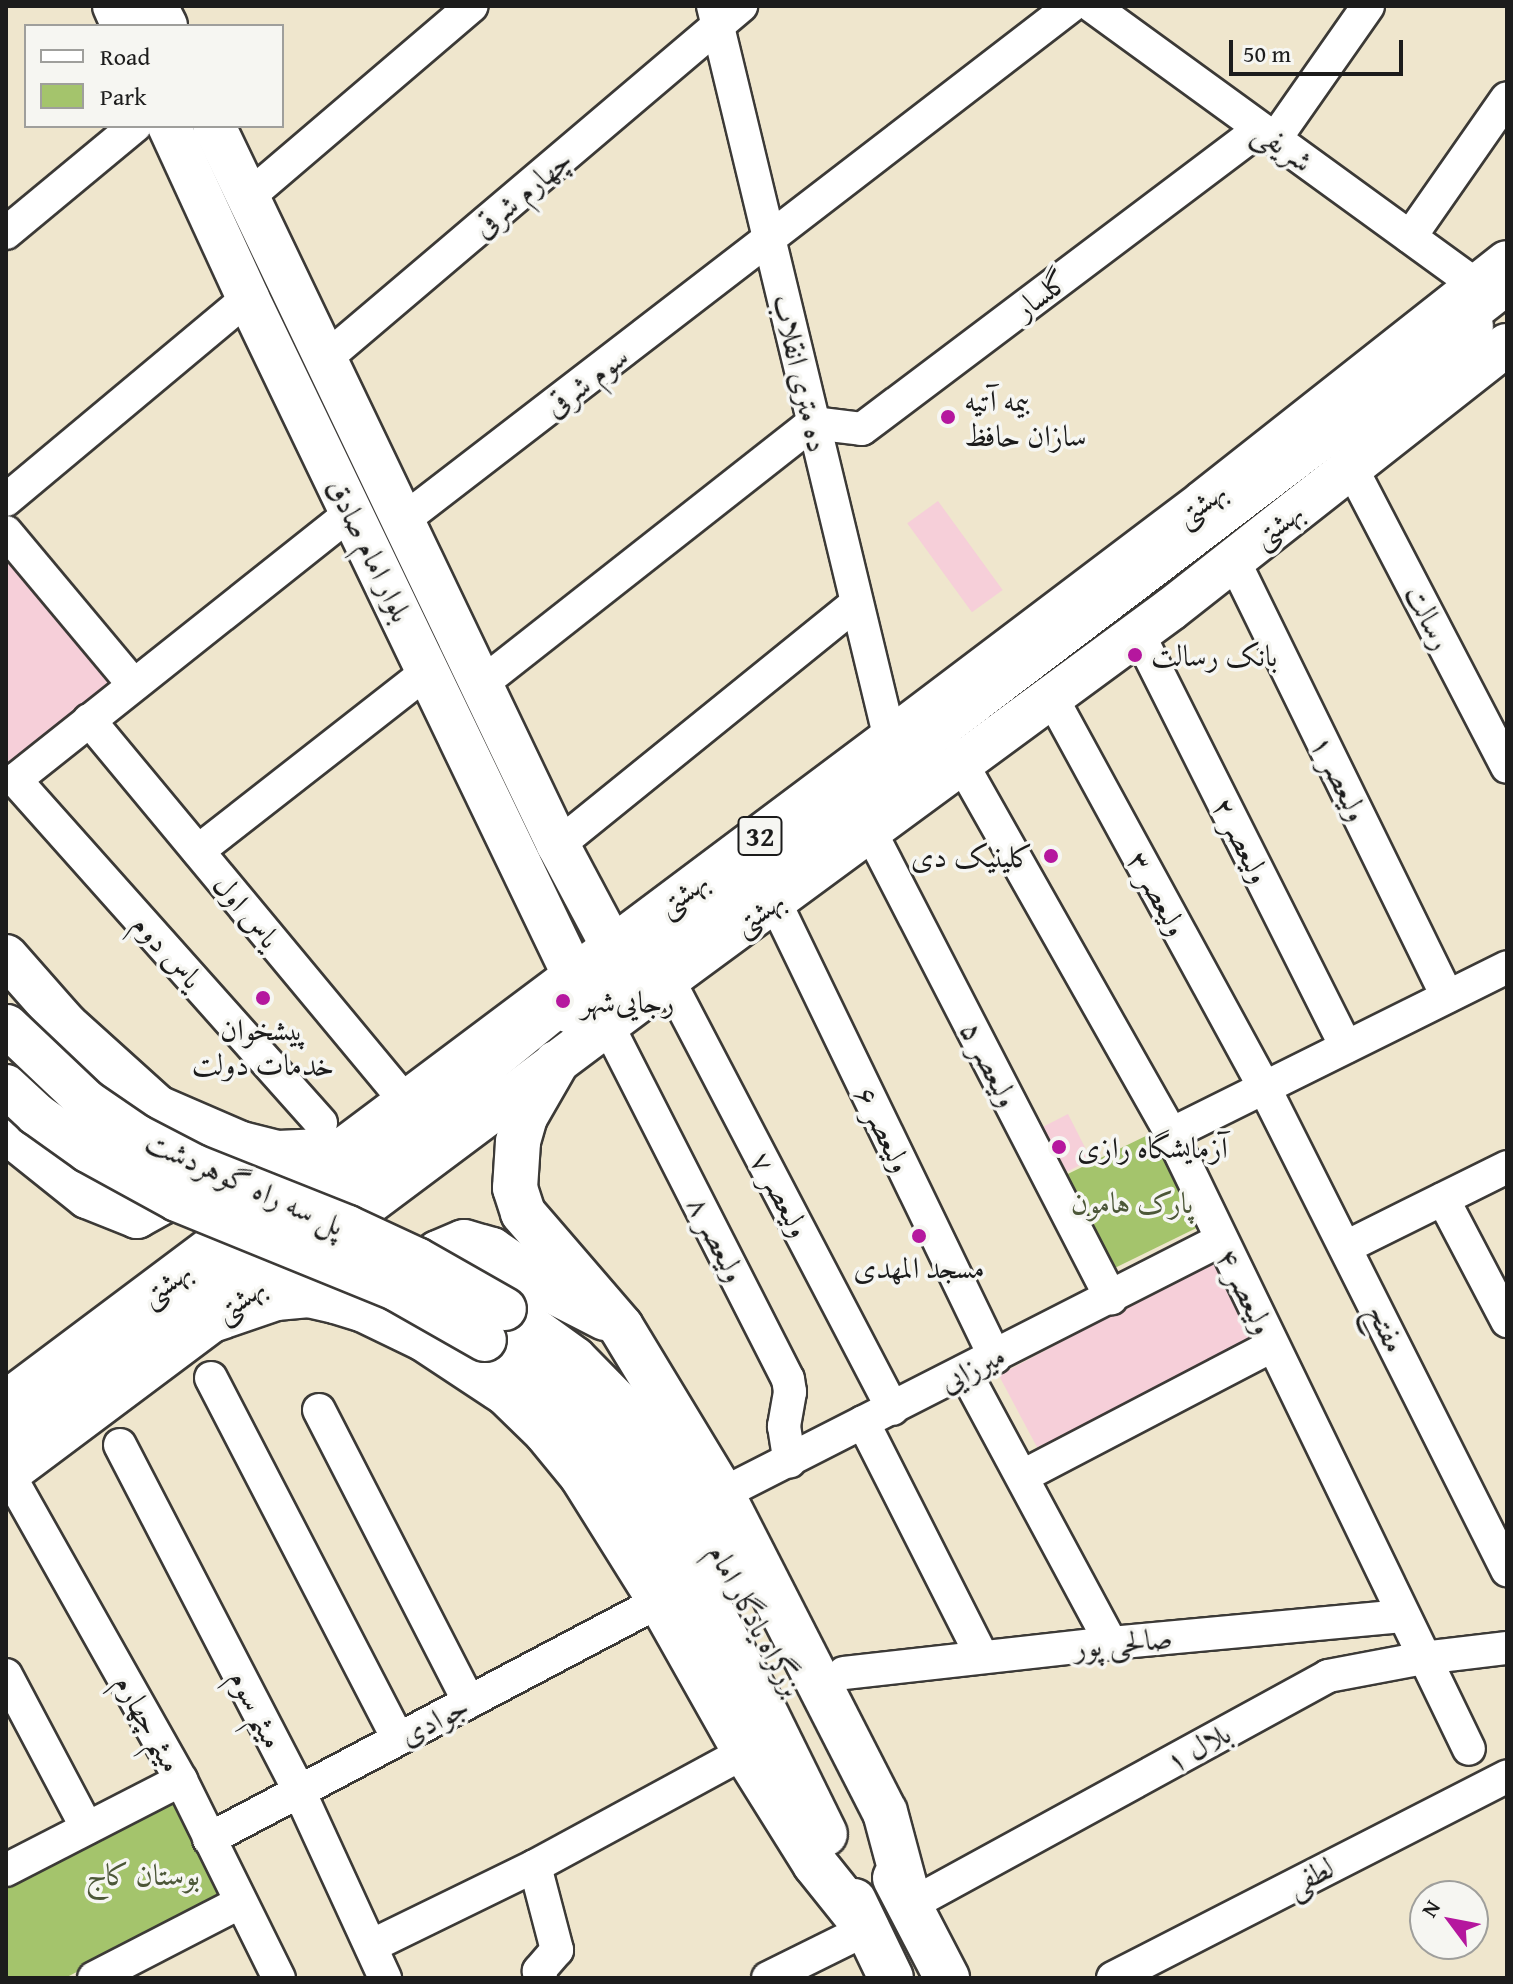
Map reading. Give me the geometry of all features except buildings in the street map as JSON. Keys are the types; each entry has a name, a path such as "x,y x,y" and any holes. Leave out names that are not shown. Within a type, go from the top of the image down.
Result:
{"highway":[{"path":"556,1063 525,1117 518,1142 515,1188 523,1213 621,1327 722,1494 885,1812 910,1905"},
{"path":"424,1339 415,1322 413,1287 438,1253 464,1242 492,1250 550,1290 621,1327"},
{"path":"209,1321 276,1298 309,1295 362,1309 424,1339 506,1393 546,1432 582,1476 660,1601 745,1752 815,1864 867,1929"},
{"name":"بزرگراه یادگار امام","path":"495,1325 574,1359 658,1450 712,1539 947,1978"},
{"name":"بزرگراه یادگار امام","path":"495,1325 550,1390 613,1450 684,1560 760,1702 891,1978"}],"main road":[{"path":"156,6 165,24"},
{"name":"بلوار امام صادق","path":"170,128 248,298 573,974"},
{"name":"بلوار امام صادق","path":"215,128 286,283 480,685 587,904 612,946"},
{"path":"248,298 286,283"},
{"name":"بهشتى","path":"6,1402 55,1366 332,1136 406,1102 1203,502 1499,285"},
{"name":"بهشتی","path":"7,1460 209,1321 774,900 1052,698 1507,345"},
{"path":"550,931 563,935 576,929 586,919 587,904"},
{"path":"6,956 75,1033 158,1107 241,1143 278,1152 332,1136"},
{"name":"پل سه راه گوهردشت","path":"6,1025 86,1101 137,1136 195,1166 403,1253 495,1325"},
{"name":"پل سه راه گوهردشت","path":"6,1086 36,1114 88,1151 177,1200 397,1290 495,1325"},
{"path":"6,1132 87,1197 137,1217 162,1203 176,1184 182,1152 158,1107"},
{"path":"6,1125 88,1151"},
{"path":"6,1388 55,1366"}],"street":[{"path":"248,197 472,6"},
{"name":"گلسار","path":"813,423 862,429 1268,134 1368,6"},
{"name":"شریفی","path":"1092,8 1410,237 1499,285"},
{"name":"سوم شرقی","path":"402,521 769,240 1092,8"},
{"name":"ده متری انقلاب","path":"724,13 769,240 890,739"},
{"name":"چهارم شرقی","path":"325,359 724,13"},
{"path":"1410,237 1507,98"},
{"path":"6,233 133,128"},
{"path":"7,1460 596,980 814,821 1499,285"},
{"path":"6,500 248,298"},
{"path":"480,685 813,423"},
{"name":"رسالت","path":"1351,467 1507,767"},
{"path":"89,720 352,512"},
{"path":"6,532 133,684"},
{"name":"ولیعصر ۱","path":"1233,559 1447,996"},
{"path":"558,845 856,604"},
{"name":"ولیعصر ۲","path":"1138,633 1346,1047"},
{"path":"198,851 428,671"},
{"name":"ولیعصر ۳","path":"1052,698 1264,1087"},
{"name":"یاس اول","path":"89,720 406,1102"},
{"name":"یاس دوم","path":"89,720 15,780 332,1136"},
{"name":"ولیعصر ۴","path":"962,764 1171,1134 1469,1749"},
{"name":"ولیعصر ۵","path":"870,831 1111,1298"},
{"name":"ولیعصر ۶","path":"774,900 995,1357"},
{"path":"1171,1134 1507,967"},
{"name":"ولیعصر ۷","path":"668,979 893,1409"},
{"name":"ولیعصر ۸","path":"607,1024 788,1379 784,1426 790,1462"},
{"name":"مفتح","path":"1264,1087 1507,1570"},
{"path":"1346,1247 1507,1167"},
{"path":"1443,1199 1507,1321"},
{"name":"میرزایی","path":"722,1494 1221,1240"},
{"path":"1023,1476 1272,1346"},
{"path":"965,1372 1111,1643"},
{"path":"211,1378 398,1738"},
{"path":"319,1410 469,1702"},
{"path":"863,1422 982,1657"},
{"name":"میثم سوم","path":"120,1445 299,1791 385,1978"},
{"name":"میثم چهارم","path":"7,1460 181,1780 239,1903 279,1978"},
{"name":"جوادی","path":"209,1839 660,1601"},
{"name":"صالحی پور","path":"844,1673 1111,1643 1403,1616"},
{"name":"بلال ۱","path":"910,1905 1328,1676 1423,1658 1507,1648"},
{"path":"6,1675 87,1828"},
{"path":"371,1946 535,1866 745,1752"},
{"name":"لطفی","path":"1113,1978 1507,1776"},
{"path":"6,1870 181,1780"},
{"path":"535,1866 557,1950 539,1971 541,1978"},
{"path":"94,1978 239,1903"},
{"path":"768,1978 867,1929"}],"shaded area":[{"path":"938,501 1003,590 972,612 907,523"},
{"path":"6,553 113,680 6,766"},
{"name":"آزمایشگاه رازی","path":"1068,1114 1091,1159 1050,1180 1027,1135"},
{"path":"1223,1256 1267,1338 1042,1457 999,1375"}],"green space":[{"name":"پارک هامون","path":"1154,1132 1200,1226 1110,1270 1064,1176"},
{"name":"بوستان کاج","path":"174,1794 223,1897 65,1978 6,1978 6,1881"}],"place":[{"name":"بیمه آتیه سازان حافظ","path":"948,417"},
{"name":"بانک رسالت","path":"1135,655"},
{"name":"کلینیک دی","path":"1051,856"},
{"name":"پیشخوان خدمات دولت","path":"263,998"},
{"name":"رجایی‌شهر","path":"563,1001"},
{"name":"آزمایشگاه رازی","path":"1059,1147"},
{"name":"مسجد المهدی","path":"919,1236"}]}
